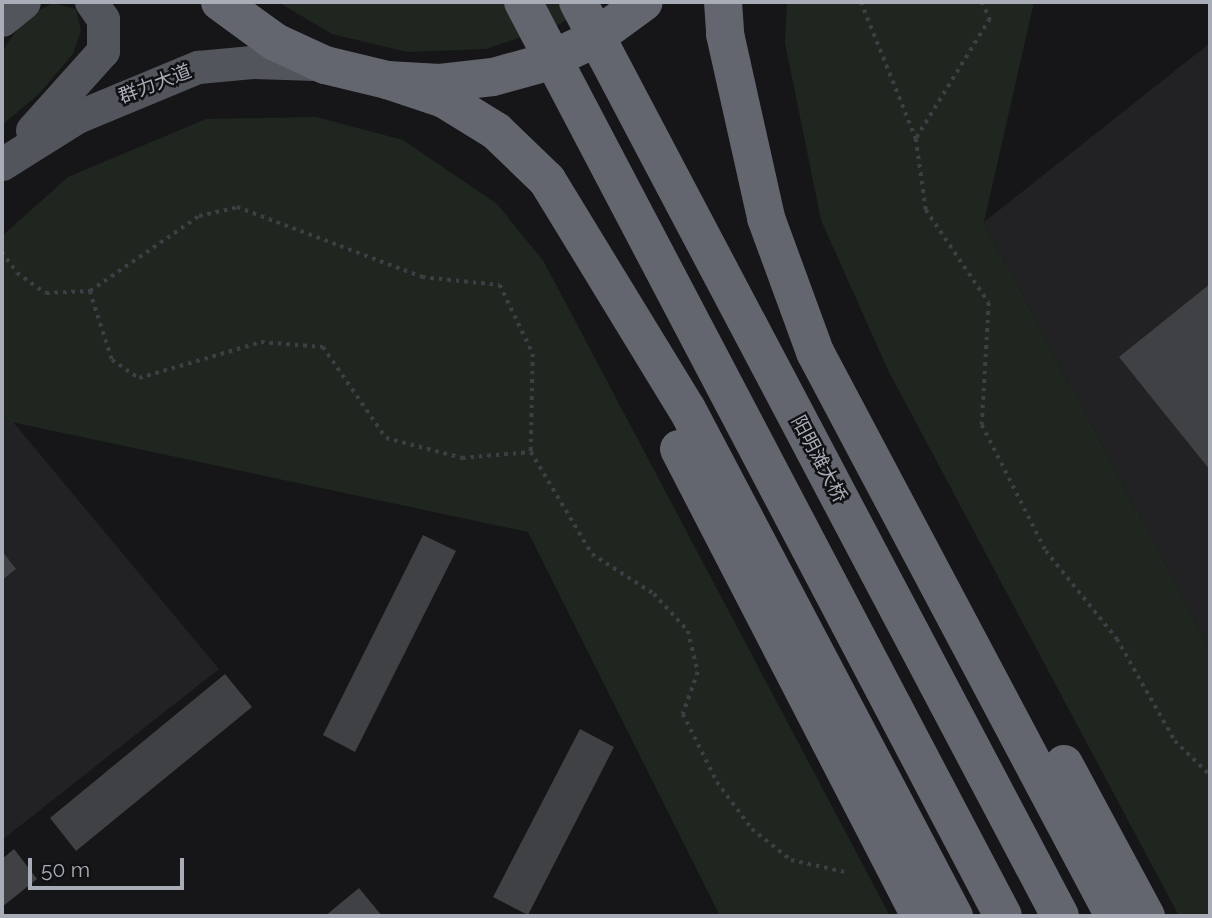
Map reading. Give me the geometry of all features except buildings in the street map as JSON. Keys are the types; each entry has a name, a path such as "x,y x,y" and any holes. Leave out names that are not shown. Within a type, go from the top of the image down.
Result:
{"highway":[{"path":"220,2 275,42 325,65 387,80 444,99 496,131 547,180 596,254 687,409 954,916"},
{"path":"523,2 1003,916"},
{"name":"阳明滩大桥","path":"578,2 1060,916"},
{"path":"387,80 440,83 480,79 544,63 592,40 644,2"},
{"path":"723,2 725,34 766,218 815,352 916,536 1114,916"},
{"path":"766,218 1146,916"},
{"path":"596,254 671,434 920,916"}],"main road":[{"path":"2,20 24,2"},
{"path":"2,163 103,51 103,19 91,2"},
{"name":"群力大道","path":"2,163 77,117 198,67 252,62 325,65"}],"path":[{"path":"861,2 916,139 926,210 989,303 982,425 1046,551 1117,639 1175,741 1210,775"},
{"path":"916,139 990,19 982,2"},
{"path":"2,252 17,273 46,293 90,291 199,216 237,207 422,277 500,285 533,354 531,452 592,554 654,594 688,631 698,672 684,714 717,782 752,829 791,860 845,872"},
{"path":"90,291 112,360 139,378 261,342 323,347 386,438 462,458 531,452"}],"shaded area":[{"path":"278,2 593,2 560,24 486,49 407,52 332,34"},
{"path":"787,2 1034,2 984,222 1210,648 1210,916 1179,916 888,370 821,220 785,43"},
{"path":"53,3 76,9 81,31 73,54 39,94 2,125 2,51 26,17"},
{"path":"1210,43 1210,648 984,222"},
{"path":"316,117 403,140 497,204 544,262 890,916 720,916 528,532 2,420 2,236 68,177 206,119"},
{"path":"2,420 13,422 219,669 2,840"}]}
